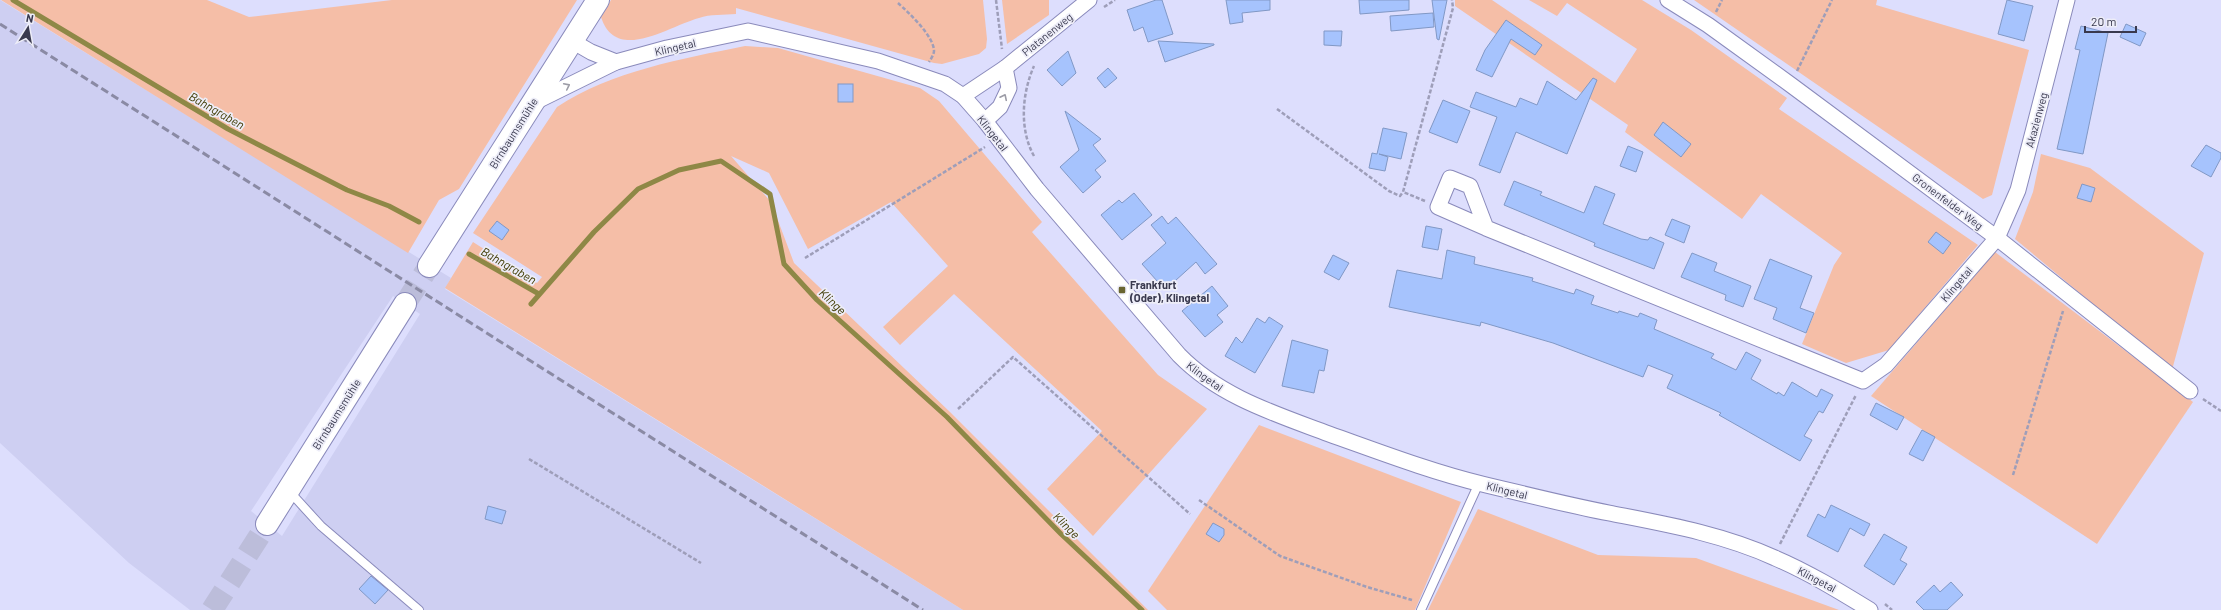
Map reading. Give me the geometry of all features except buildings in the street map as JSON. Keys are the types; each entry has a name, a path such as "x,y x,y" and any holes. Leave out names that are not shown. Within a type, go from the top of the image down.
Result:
{"main road":[{"name":"Birnbaumsmühle","path":"428,266 598,0"},
{"name":"Birnbaumsmühle","path":"267,524 405,304"}],"street":[{"name":"Platanenweg","path":"963,96 1005,68 1089,0"},
{"name":"Gronenfelder Weg","path":"1668,0 1708,25 1791,85 1997,238 2071,299 2190,392"},
{"name":"Akazienweg","path":"1997,238 2018,190 2067,0"},
{"name":"Klingetal","path":"532,103 616,62 667,48 748,32 878,61 945,84 963,96 985,121 1036,189 1193,370 1217,386 1259,408 1358,444 1479,483 1579,507 1700,531 1774,557 1836,589 1874,605"},
{"path":"572,41 591,52 616,62"},
{"path":"985,121 1000,107 1009,88 1005,68"},
{"path":"1486,228 1470,186 1450,178 1438,207 1486,228 1863,381"},
{"name":"Klingetal","path":"1863,381 1886,366 1997,238"}],"lane":[{"path":"1422,606 1479,483"},
{"path":"288,490 322,526 419,610"}],"path":[{"path":"996,0 1005,68"},
{"path":"1102,8 1115,0"},
{"path":"1277,109 1389,191 1400,196 1403,192 1452,8 1452,0"},
{"path":"1791,85 1832,0"},
{"path":"898,3 913,15 932,43 934,51 923,76"},
{"path":"1034,65 1028,79 1024,104 1025,126 1030,149 1036,161"},
{"path":"805,258 975,155 997,138"},
{"path":"1403,192 1438,207"},
{"path":"2013,475 2063,310 2071,299"},
{"path":"958,408 1013,357 1190,514"},
{"path":"1774,557 1863,381"},
{"path":"2190,392 2221,411"},
{"path":"528,459 701,563"},
{"path":"1199,500 1280,556 1422,606"},
{"path":"1874,605 1892,610"}],"shaded area":[{"path":"0,0 451,278 445,289 963,610 190,610 129,563 0,443","holes":["393,296 420,314 282,536 251,511"]},
{"path":"1,0 207,0 249,17 392,0 577,0 459,189 439,200 408,253"},
{"path":"611,0 983,0 987,39 986,48 979,54 942,64 934,63 736,8 736,14 703,17 659,34 631,40 618,38 608,31 601,17"},
{"path":"1002,0 1049,0 1049,15 1007,44"},
{"path":"1455,0 1492,0 1615,83 1637,49 1567,3 1557,16 1529,0 1642,0 1691,30 1787,98 1779,109 1978,245 1889,350 1846,363 1802,344 1834,265 1842,253 1761,194 1742,219 1625,132 1628,125 1455,6"},
{"path":"1694,0 1877,0 1876,5 2029,50 1992,195 1983,199"},
{"path":"745,46 778,48 920,88 939,101 1042,222 1032,232 1158,375 1207,409 1093,536 1047,489 1102,431 954,294 900,345 883,327 948,266 891,202 808,249 769,173 731,156 771,202 794,263 950,412 1148,610 963,610 445,288 473,242 537,283 542,277 473,233 557,107 601,84 624,75 696,56"},
{"path":"2041,154 2090,168 2204,253 2172,370 2015,239 2033,192"},
{"path":"1995,252 2193,402 2097,544 1871,396"},
{"path":"1259,425 1461,502 1415,610 1167,610 1148,591"},
{"path":"1478,509 1598,555 1696,558 1839,610 1428,610"}],"waterway":[{"name":"Bahngraben","path":"13,0 228,129 347,190 389,206 419,222"},
{"name":"Klinge","path":"531,304 594,232 638,189 679,170 721,161 770,194 784,264 817,300 947,417 1061,534 1142,610"},
{"name":"Bahngraben","path":"469,254 539,294"}],"tunnel":[{"path":"405,304 429,266"},
{"path":"212,610 267,524"}],"railway":[{"path":"0,24 923,610"}],"place":[{"name":"Frankfurt (Oder), Klingetal","path":"1122,290"}]}
